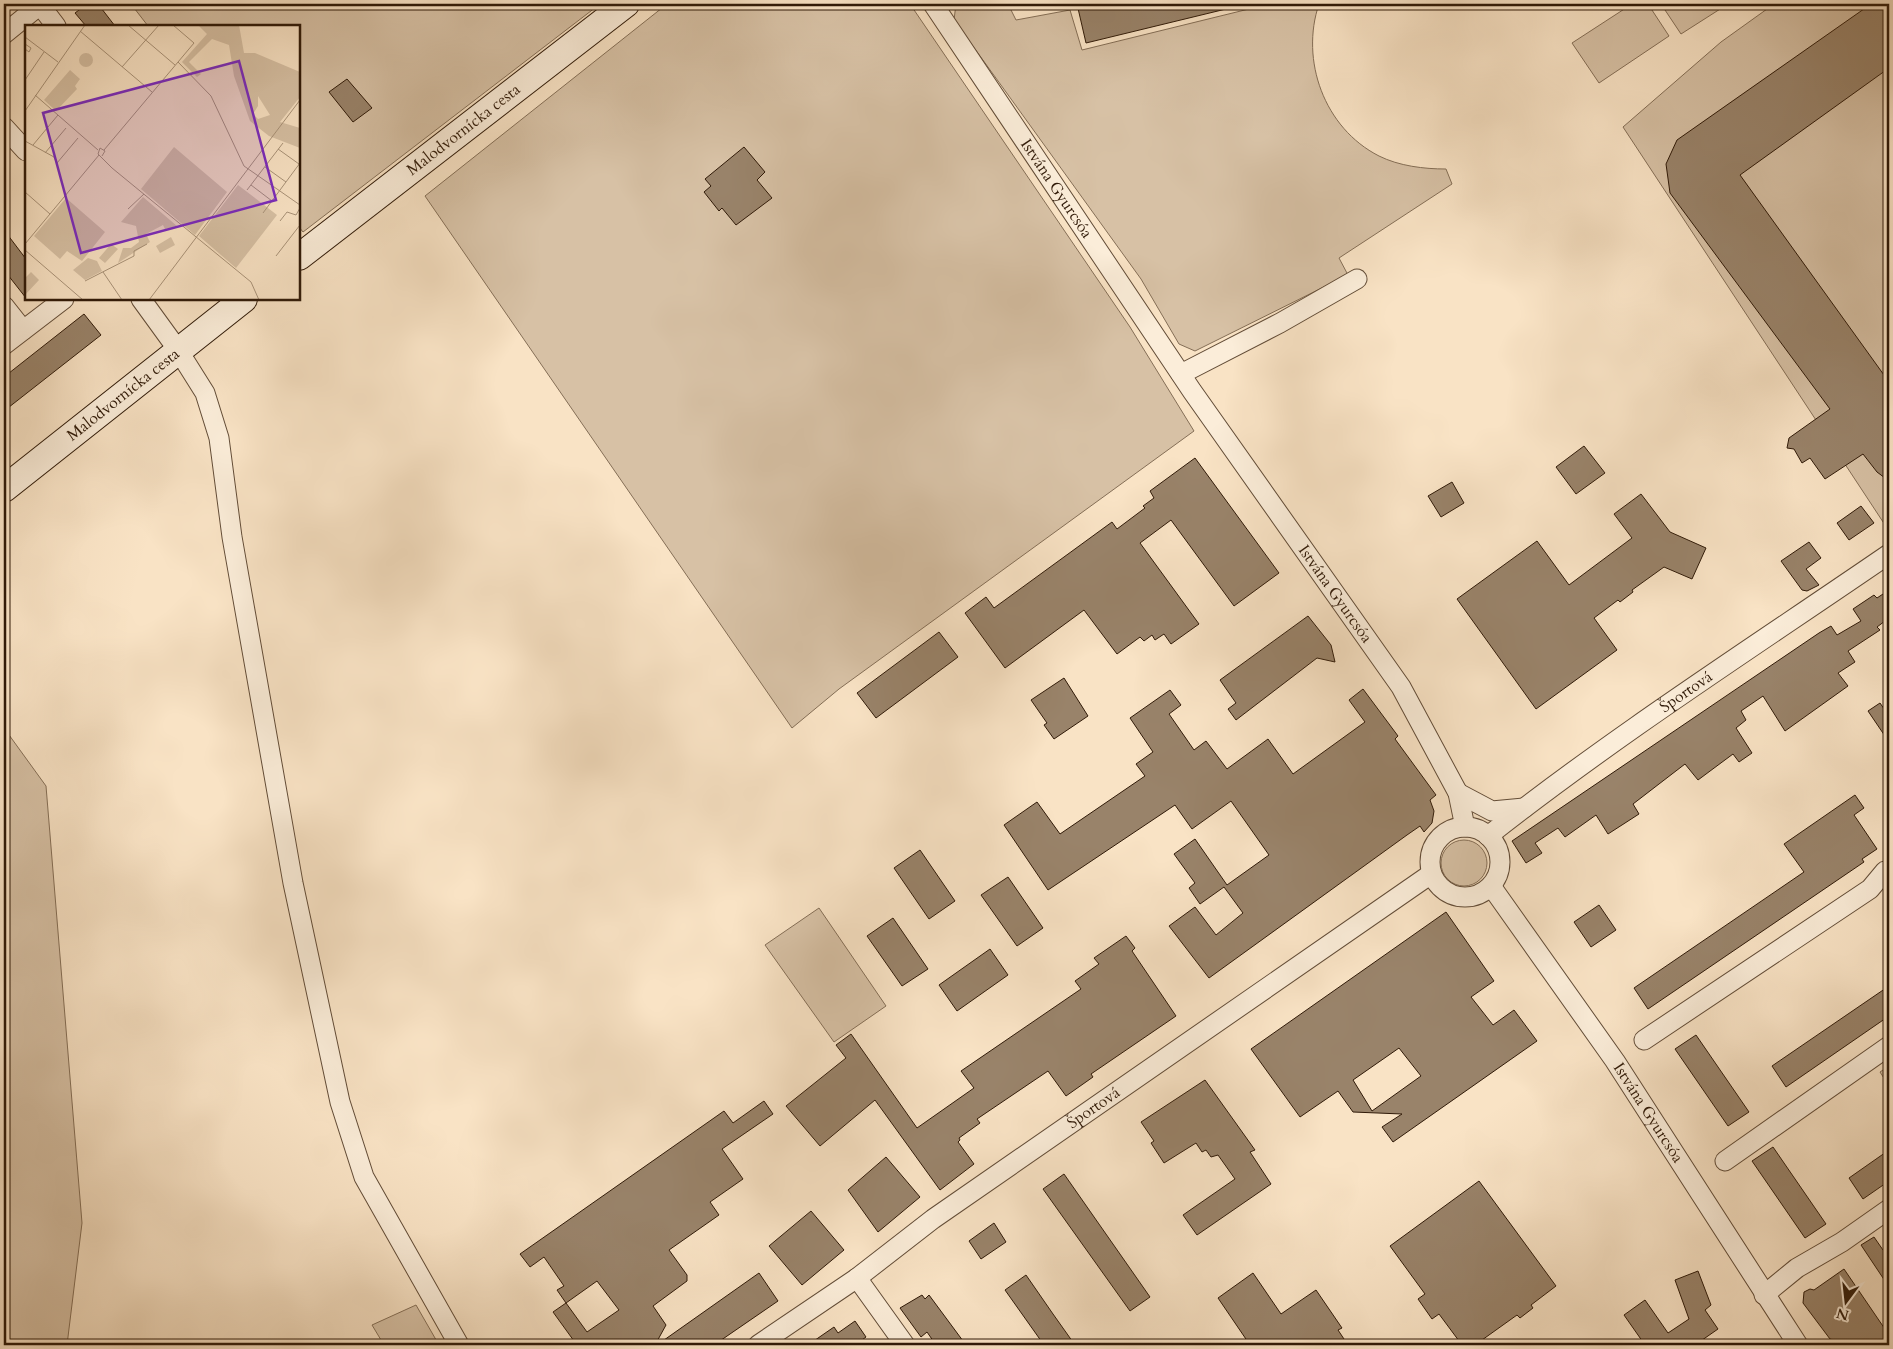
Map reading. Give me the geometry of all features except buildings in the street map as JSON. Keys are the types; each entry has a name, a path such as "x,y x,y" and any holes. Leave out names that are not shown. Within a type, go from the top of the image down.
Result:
{"street":[{"path":"4,34 41,4 55,25"},
{"name":"Malodvornícka cesta","path":"300,256 626,4"},
{"name":"Istvána Gyurcsóa","path":"933,4 1181,374 1401,687 1458,793 1466,827"},
{"path":"4,127 25,150"},
{"path":"1181,374 1286,320 1356,279"},
{"path":"4,345 63,300"},
{"path":"142,300 178,350 205,392 219,438 232,537 293,883 340,1102 364,1177 460,1345"},
{"name":"Malodvornícka cesta","path":"4,489 243,300"},
{"path":"4,306 23,330"},
{"name":"Športová","path":"1488,836 1524,808 1889,554"},
{"path":"1458,793 1492,811 1524,808"},
{"path":"1466,827 1474,828 1488,836 1494,843 1500,860 1496,878 1491,886 1476,896 1458,897 1442,889 1431,874 1429,863 1436,841 1449,831 1466,827"},
{"name":"Športová","path":"758,1345 857,1278 933,1219 1431,874"},
{"path":"1644,1040 1887,879"},
{"name":"Istvána Gyurcsóa","path":"1491,886 1615,1061 1798,1345"},
{"path":"1725,1161 1889,1046"},
{"path":"1764,1295 1797,1268 1842,1242 1889,1209"},
{"path":"857,1278 905,1345"}],"shaded area":[{"path":"131,4 600,4 303,232 300,228 300,25 147,25"},
{"path":"667,4 910,4 1130,327 1194,431 839,689 792,728 425,196"},
{"path":"956,4 1008,4 1016,20 1070,10 1082,50 1257,7 1257,4 1319,4 1314,25 1315,69 1321,90 1331,110 1344,128 1360,144 1379,156 1412,166 1446,169 1452,184 1339,258 1348,275 1195,351 1179,344 1141,279 954,20"},
{"path":"1632,4 1648,4 1669,36 1599,83 1572,43"},
{"path":"1661,4 1728,4 1681,34"},
{"path":"1774,4 1889,4 1889,531 1623,127 1721,42"},
{"path":"4,728 46,786 82,1223 67,1345 4,1345"},
{"path":"1464,840 1477,844 1483,850 1487,863 1483,876 1477,882 1464,886 1451,882 1445,876 1441,863 1445,850 1451,844"},
{"path":"819,908 886,1006 834,1042 765,945"},
{"path":"1889,1066 1889,1086 1880,1072"},
{"path":"416,1305 439,1345 384,1345 372,1325"}]}
